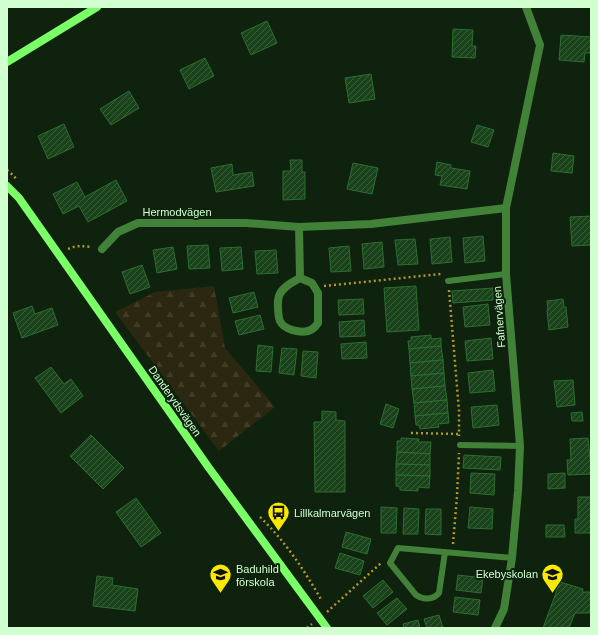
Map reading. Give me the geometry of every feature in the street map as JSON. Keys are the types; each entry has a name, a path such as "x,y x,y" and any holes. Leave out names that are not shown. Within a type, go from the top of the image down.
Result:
{"street":[{"path":"7,62 97,7"},
{"name":"Fafnervägen","path":"495,628 504,609 512,558 518,491 520,446 506,274 506,208 540,45 526,7"},
{"name":"Danderydsvägen","path":"7,186 19,198 209,468 327,628"},
{"name":"Hermodvägen","path":"102,249 118,232 138,223 246,223 299,227 371,224 506,208"},
{"path":"299,227 300,278"},
{"path":"300,278 312,284 318,293 318,323 315,328 309,331 288,329 280,322 278,306 279,296 286,287 300,278"}],"lane":[{"path":"448,281 506,274"},
{"path":"460,445 520,446"},
{"path":"449,552 439,593 426,599 420,598 416,595 390,563 398,548 449,552 512,558"}],"path":[{"path":"66,250 73,247 82,246 102,249"},
{"path":"314,287 442,274 448,281 459,411 460,445 457,496 449,552"},
{"path":"411,433 459,434"},
{"path":"328,611 380,563 390,563"}],"green space":[{"path":"214,286 225,348 275,407 219,451 115,312 155,292"}],"building":[{"path":"267,21 277,43 251,55 241,33"},
{"path":"453,29 473,30 472,46 476,46 475,58 452,57"},
{"path":"561,35 591,37 591,53 585,53 584,62 559,60"},
{"path":"205,58 214,76 189,89 180,70"},
{"path":"371,74 375,99 349,103 345,78"},
{"path":"129,91 139,108 111,125 100,109"},
{"path":"64,124 74,147 48,159 38,136"},
{"path":"477,125 494,130 488,147 471,142"},
{"path":"553,153 574,156 572,173 551,171"},
{"path":"290,160 302,160 302,172 305,172 305,199 283,200 283,171 291,171"},
{"path":"437,162 451,165 451,168 470,171 467,189 440,185 442,176 435,175"},
{"path":"353,163 378,168 372,194 347,189"},
{"path":"232,164 233,175 252,172 254,186 216,192 211,168"},
{"path":"116,180 127,201 88,222 79,206 63,214 53,194 77,182 85,197"},
{"path":"591,216 591,245 572,246 570,217"},
{"path":"483,236 485,261 465,263 463,238"},
{"path":"450,237 452,262 432,264 430,239"},
{"path":"415,239 418,264 398,265 395,240"},
{"path":"382,242 384,267 364,269 362,244"},
{"path":"208,245 210,268 189,269 187,246"},
{"path":"349,246 351,271 331,272 329,248"},
{"path":"173,247 177,269 157,273 153,250"},
{"path":"241,247 243,269 222,271 220,248"},
{"path":"276,250 278,273 257,274 255,251"},
{"path":"142,265 150,287 130,294 122,272"},
{"path":"416,286 419,330 387,332 384,288"},
{"path":"493,288 493,300 453,303 452,291"},
{"path":"254,292 258,307 233,313 229,298"},
{"path":"363,299 364,314 339,315 338,300"},
{"path":"563,299 564,307 566,307 568,327 549,330 547,301"},
{"path":"488,304 490,325 465,327 463,307"},
{"path":"32,306 35,314 52,308 58,325 22,338 13,313"},
{"path":"260,315 264,329 239,335 235,321"},
{"path":"364,320 365,336 340,337 339,322"},
{"path":"431,335 431,339 441,338 441,346 409,349 408,341 411,341 411,337"},
{"path":"491,338 493,359 467,361 465,341"},
{"path":"366,342 367,358 342,359 341,344"},
{"path":"258,345 273,347 271,372 256,371"},
{"path":"441,346 443,360 410,363 409,349"},
{"path":"282,348 297,349 294,375 279,373"},
{"path":"303,351 318,352 316,378 301,376"},
{"path":"443,360 444,373 411,376 410,363"},
{"path":"51,367 64,384 71,379 83,396 61,413 35,378"},
{"path":"493,370 495,391 470,393 468,373"},
{"path":"444,373 445,386 412,389 411,376"},
{"path":"573,380 575,405 557,407 554,381"},
{"path":"445,386 447,400 414,403 412,389"},
{"path":"447,400 448,413 415,416 414,403"},
{"path":"386,404 399,409 393,428 380,424"},
{"path":"497,405 499,425 473,428 471,407"},
{"path":"322,411 336,412 336,420 345,421 345,492 315,492 314,422 322,422"},
{"path":"582,412 583,421 572,421 571,413"},
{"path":"448,413 449,423 438,424 439,427 420,429 419,425 416,425 415,416"},
{"path":"91,435 124,468 103,489 70,456"},
{"path":"401,438 419,439 418,442 431,442 430,454 397,452 397,441 401,441"},
{"path":"588,438 591,459 591,474 568,475 567,460 571,460 570,439"},
{"path":"397,452 430,454 430,465 396,464"},
{"path":"464,455 501,457 500,470 463,468"},
{"path":"396,464 430,465 430,476 396,475"},
{"path":"471,473 495,474 494,495 470,493"},
{"path":"565,473 565,488 548,489 548,474"},
{"path":"396,475 430,476 429,488 418,487 418,491 400,490 400,487 396,486"},
{"path":"578,497 591,497 591,533 575,533 575,519 578,519"},
{"path":"136,498 161,533 141,547 116,512"},
{"path":"381,507 397,508 396,533 381,533"},
{"path":"470,507 493,509 492,529 468,528"},
{"path":"404,508 419,509 418,534 403,534"},
{"path":"426,509 441,509 441,535 425,534"},
{"path":"546,525 564,525 565,537 546,537"},
{"path":"346,532 371,539 367,554 342,547"},
{"path":"340,553 364,561 360,575 335,568"},
{"path":"458,575 483,578 481,593 456,590"},
{"path":"97,576 113,578 112,585 138,589 135,611 93,606"},
{"path":"383,580 393,592 373,608 363,596"},
{"path":"560,582 583,589 582,592 591,592 591,613 575,613 569,628 543,628"},
{"path":"455,597 480,600 478,615 453,612"},
{"path":"397,598 407,609 387,625 377,613"},
{"path":"439,615 443,628 427,628 424,619"},
{"path":"418,620 420,628 404,628 403,624"}],"place":[{"name":"Lillkalmarvägen","path":"279,532"},
{"name":"Baduhild förskola","path":"221,594"},
{"name":"Ekebyskolan","path":"553,594"}]}
